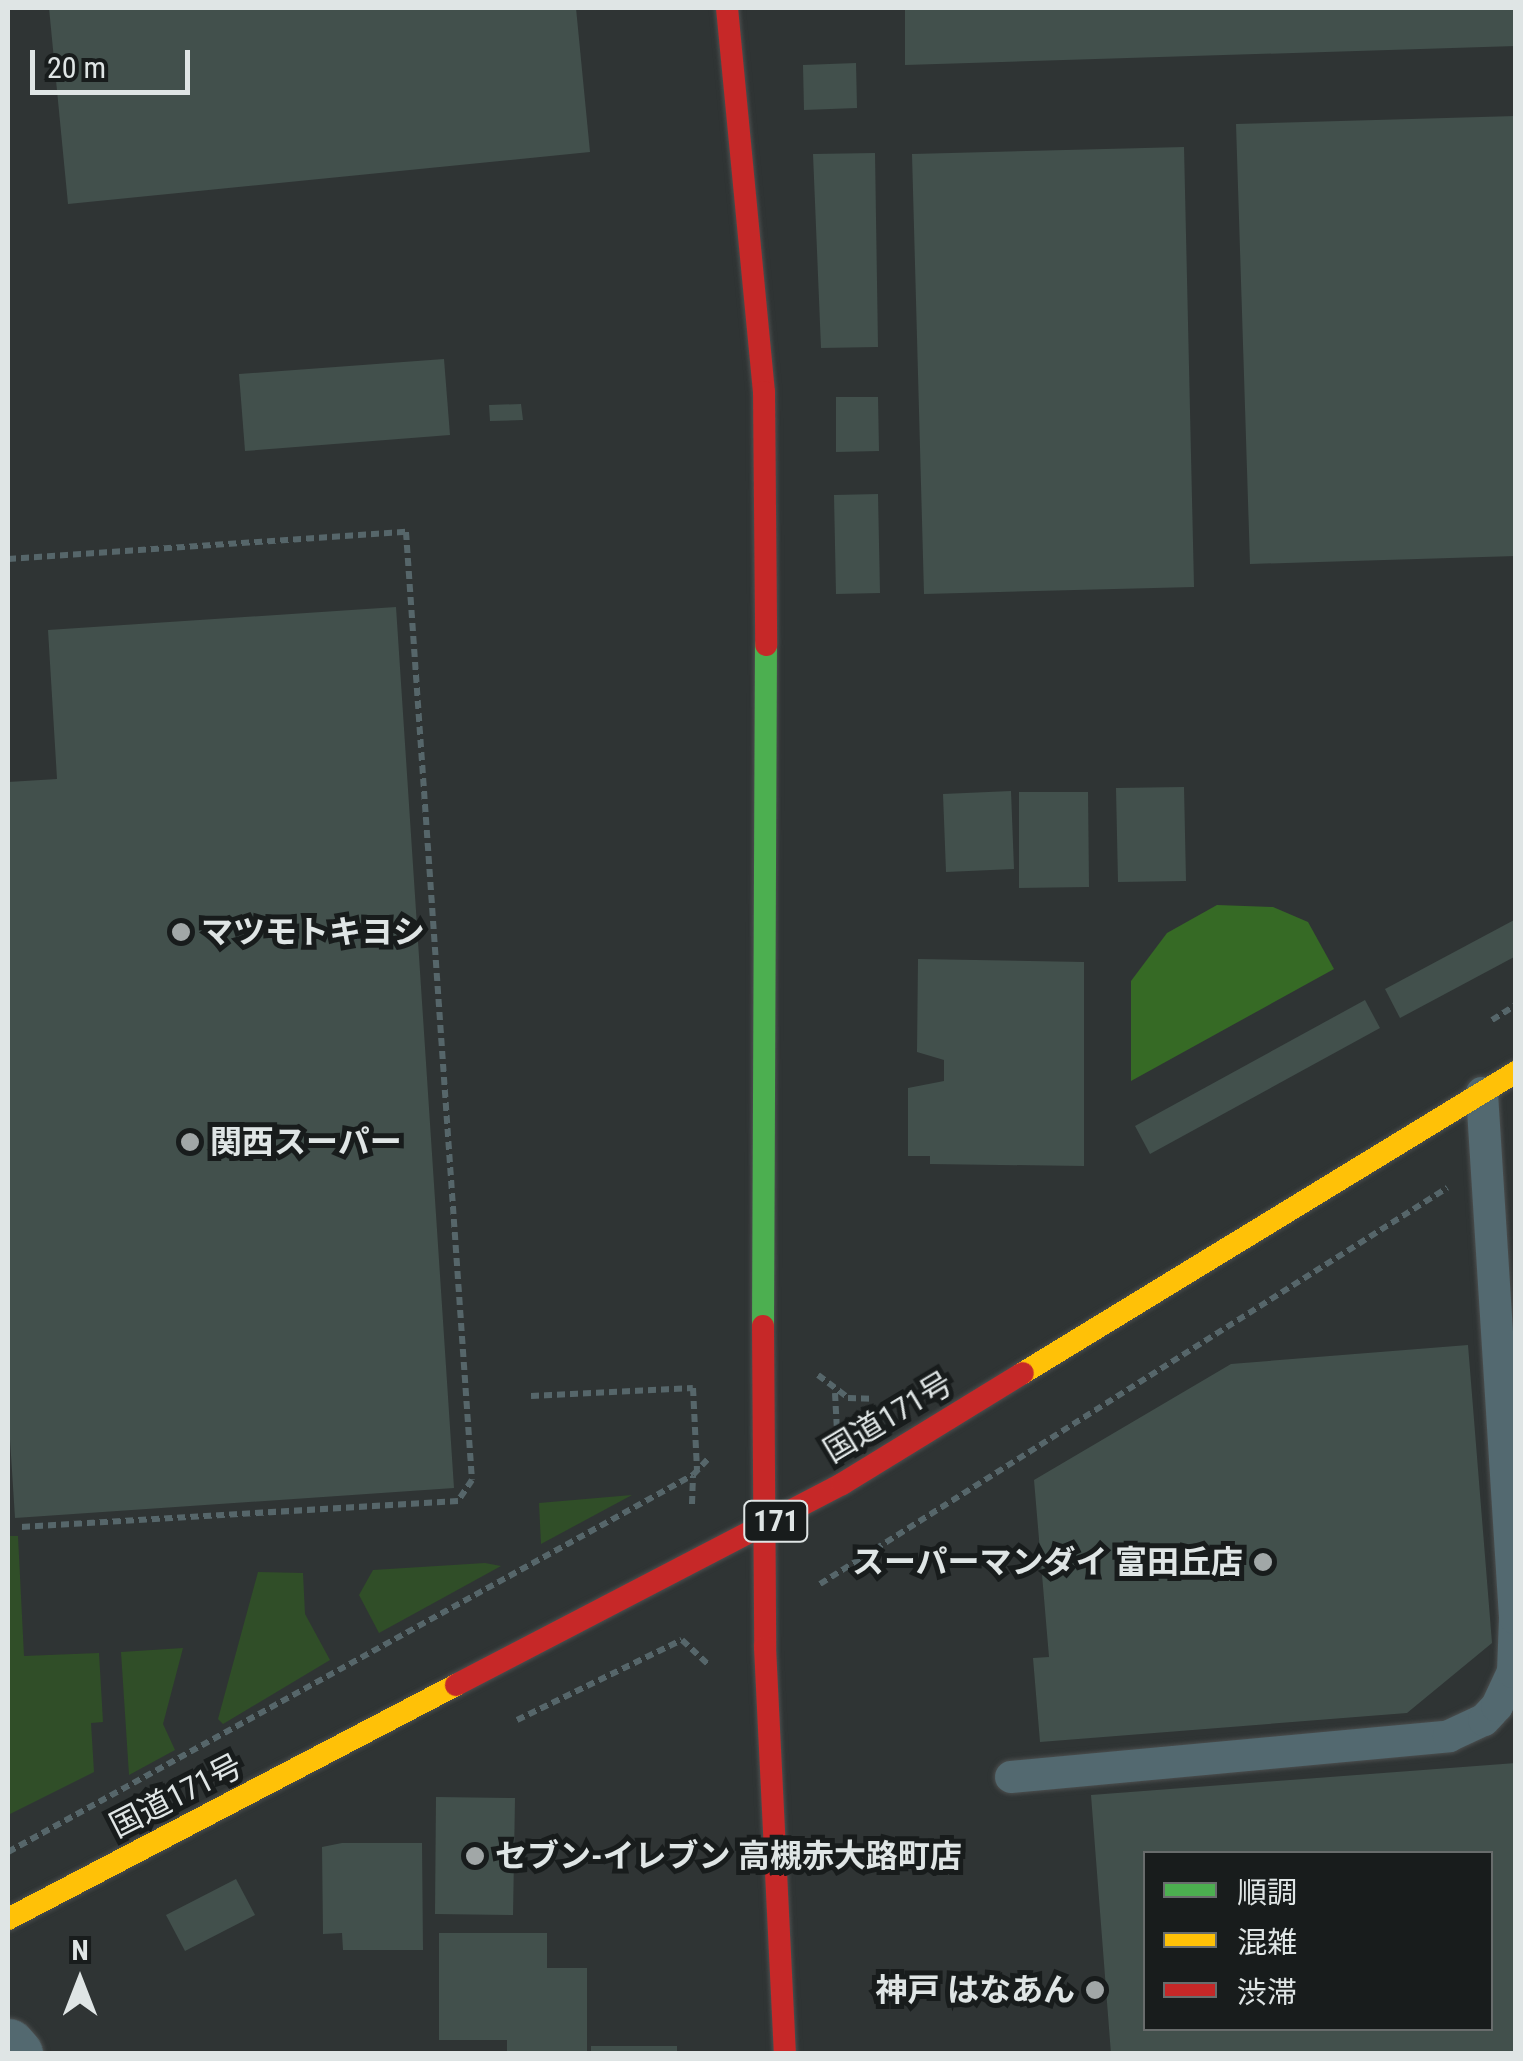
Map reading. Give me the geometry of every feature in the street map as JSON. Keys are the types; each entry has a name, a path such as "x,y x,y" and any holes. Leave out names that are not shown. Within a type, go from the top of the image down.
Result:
{"main road":[{"path":"727,8 764,392 768,528 760,909 765,1527 785,2054"},
{"name":"国道171号","path":"8,1919 765,1527 1516,1072"}],"street":[{"path":"8,2046 15,2054"}],"lane":[{"path":"1010,1777 1449,1736 1484,1720 1497,1706 1512,1672 1515,1618 1482,1093"}],"path":[{"path":"8,559 406,532 472,1480 458,1501 22,1527"},
{"path":"813,1597 829,1573 1486,1164"},
{"path":"812,1363 835,1392 878,1398"},
{"path":"8,1852 695,1474 692,1388 530,1396"},
{"path":"682,1640 716,1679"}],"green space":[{"path":"1217,905 1273,907 1308,922 1334,969 1131,1081 1131,981 1167,933"},
{"path":"632,1495 541,1544 539,1503"},
{"path":"8,1536 18,1536 24,1656 99,1653 103,1722 91,1723 94,1772 8,1815"},
{"path":"485,1563 501,1566 379,1633 359,1595 373,1570"},
{"path":"258,1572 303,1573 305,1614 330,1660 223,1724 218,1719"},
{"path":"183,1648 163,1724 175,1750 129,1775 121,1652"}],"building":[{"path":"49,8 576,8 590,152 68,204"},
{"path":"905,8 1516,8 1516,46 905,65"},
{"path":"856,63 857,108 804,110 803,65"},
{"path":"1516,116 1516,556 1250,564 1236,124"},
{"path":"1184,147 1194,587 924,594 912,154"},
{"path":"875,153 878,347 821,348 813,154"},
{"path":"444,359 450,435 245,451 239,374"},
{"path":"836,397 878,397 879,451 836,452"},
{"path":"521,404 523,420 490,421 489,405"},
{"path":"878,494 880,593 836,594 834,495"},
{"path":"396,607 454,1488 15,1518 8,1408 8,782 57,779 48,630"},
{"path":"1184,787 1186,881 1118,882 1116,788"},
{"path":"1011,791 1014,869 946,872 943,794"},
{"path":"1019,792 1088,792 1089,887 1019,888"},
{"path":"1516,919 1516,956 1400,1018 1385,989"},
{"path":"918,959 1084,962 1084,1166 930,1164 930,1156 908,1156 908,1088 944,1081 944,1060 917,1052"},
{"path":"1365,1000 1380,1028 1150,1154 1135,1126"},
{"name":"スーパーマンダイ 富田丘店","path":"1468,1345 1492,1643 1407,1713 1040,1742 1033,1658 1049,1657 1034,1480 1231,1364"},
{"path":"1516,1763 1516,2054 1111,2054 1091,1795"},
{"name":"セブン-イレブン 高槻赤大路町店","path":"436,1797 515,1798 513,1915 435,1914"},
{"path":"342,1843 422,1843 423,1950 343,1950 342,1933 323,1934 322,1847"},
{"path":"236,1879 255,1915 185,1951 166,1915"},
{"path":"439,1933 547,1933 547,1968 587,1968 587,2052 507,2052 507,2040 439,2040"},
{"path":"591,2046 677,2046 677,2054 591,2054"}],"traffic: fast":[{"path":"763,1326 766,645"}],"traffic: slow":[{"path":"1023,1373 1516,1072"},
{"path":"8,1919 456,1685"}],"traffic: jam":[{"path":"727,8 764,392 766,645"},
{"path":"763,1326 765,1647 785,2054"},
{"path":"456,1685 842,1484 1023,1373"}],"place":[{"name":"マツモトキヨシ","path":"181,932"},
{"name":"関西スーパー","path":"190,1142"},
{"name":"スーパーマンダイ 富田丘店","path":"1263,1562"},
{"name":"セブン-イレブン 高槻赤大路町店","path":"475,1856"},
{"name":"神戸 はなあん","path":"1095,1990"}]}
